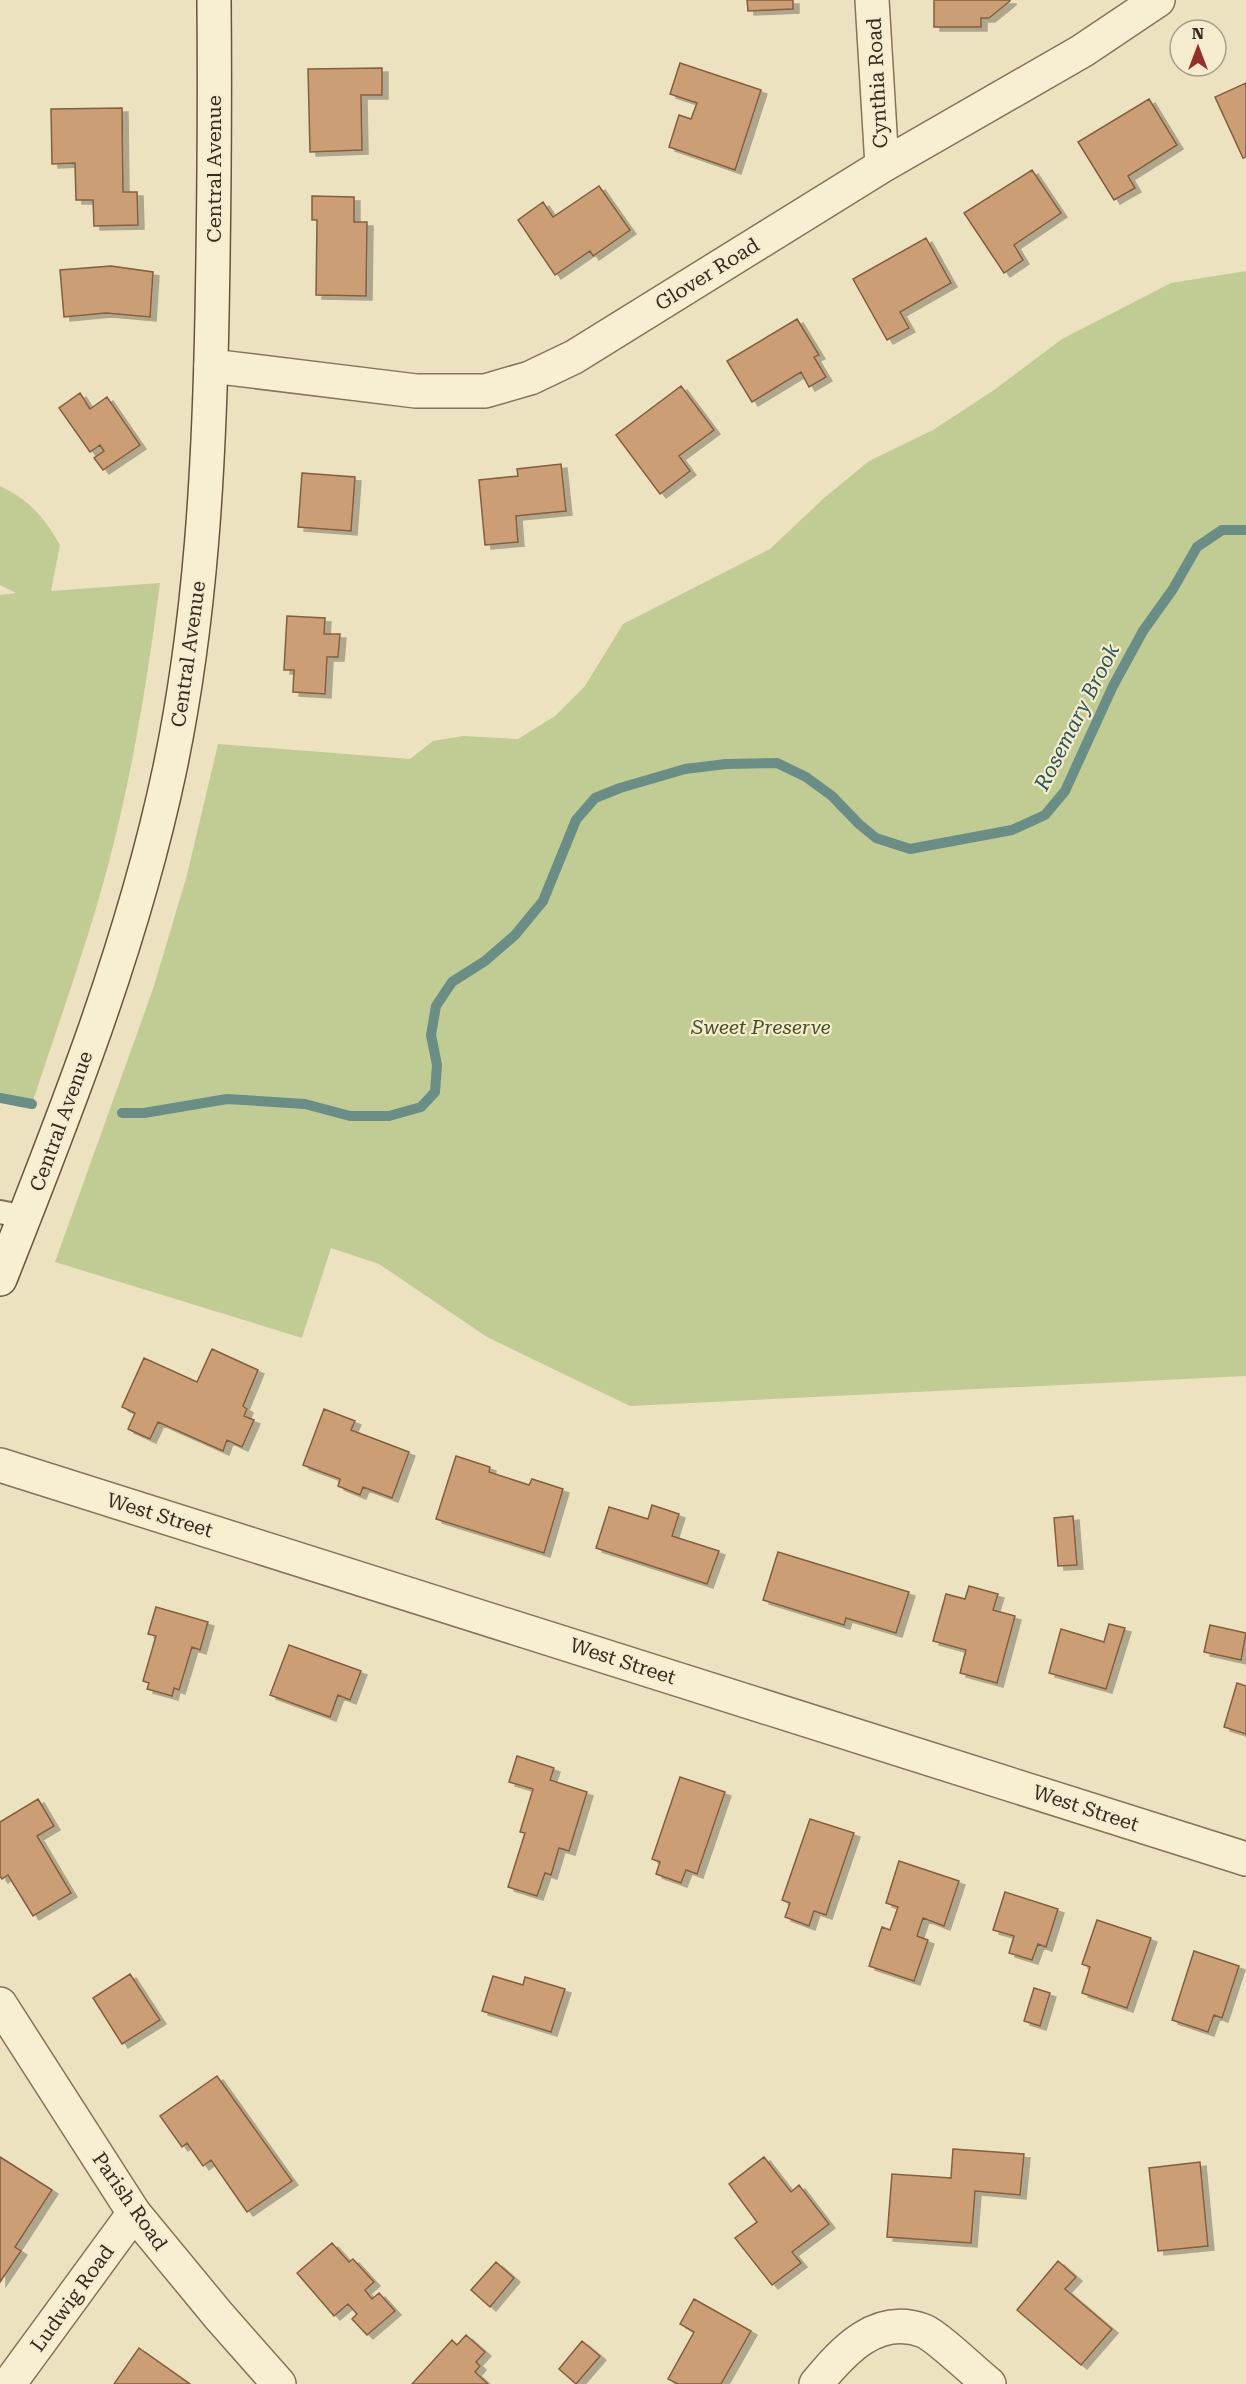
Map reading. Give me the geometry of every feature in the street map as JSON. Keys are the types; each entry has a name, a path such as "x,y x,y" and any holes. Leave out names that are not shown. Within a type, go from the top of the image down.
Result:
{"street":[{"name":"Central Avenue","path":"0,1279 13,1214 72,1093 131,922 171,766 193,639 201,571 211,366 215,150 214,0"},
{"name":"Cynthia Road","path":"872,0 882,166"},
{"name":"Glover Road","path":"211,366 416,391 485,391 530,378 574,357 882,166 1082,51 1158,0"},
{"name":"West Street","path":"0,1465 1246,1859"},
{"name":"Parish Road","path":"0,2004 134,2213 225,2324 279,2384"},
{"name":"Ludwig Road","path":"9,2384 134,2213"},
{"path":"816,2384 834,2362 870,2332 898,2325 926,2332 989,2384"}],"green space":[{"name":"Sweet Preserve","path":"1246,271 1246,1376 630,1406 487,1337 379,1264 331,1248 302,1338 55,1262 153,989 187,875 218,744 410,759 433,741 463,736 518,739 555,716 585,686 623,624 770,549 824,498 869,461 933,430 994,390 1062,339 1171,283"},
{"path":"0,486 28,503 48,526 60,545 51,591 160,583 130,772 116,834 87,936 32,1104 0,1098 0,595 16,593 0,585"}],"building":[{"path":"747,0 793,0 793,9 748,11"},
{"path":"934,0 1010,1 989,18 981,18 981,27 934,27"},
{"path":"680,63 761,90 735,170 669,147 679,115 691,119 697,103 670,94"},
{"path":"382,68 382,95 361,95 362,150 310,152 308,69"},
{"path":"1246,83 1246,157 1243,158 1215,97"},
{"path":"1149,99 1177,145 1128,176 1135,188 1114,200 1078,142"},
{"path":"122,108 123,192 137,192 138,225 94,226 93,200 76,200 75,163 52,164 51,109"},
{"path":"1032,170 1061,213 1014,245 1023,260 1004,273 964,213"},
{"path":"599,186 630,230 593,256 590,251 555,275 518,220 543,202 553,217"},
{"path":"312,196 354,197 354,222 367,222 366,296 316,295 317,220 312,220"},
{"path":"926,238 951,283 900,312 909,328 887,340 853,279"},
{"path":"111,266 153,272 150,317 106,313 64,317 60,270"},
{"path":"797,319 819,355 814,357 826,377 809,387 801,372 752,402 727,361"},
{"path":"681,386 714,430 679,456 690,471 660,494 616,435"},
{"path":"80,393 90,409 107,397 140,445 103,470 94,458 104,451 100,445 90,452 59,408"},
{"path":"561,464 566,511 516,516 518,542 485,545 479,480 518,476 517,469"},
{"path":"302,473 355,477 351,531 298,527"},
{"path":"287,616 325,618 324,634 340,634 338,657 327,657 325,694 293,692 294,670 284,670"},
{"path":"212,1349 258,1370 243,1406 247,1409 244,1416 254,1420 242,1447 227,1440 223,1451 158,1422 150,1439 128,1429 135,1413 122,1407 144,1358 197,1382"},
{"path":"324,1409 355,1421 351,1430 409,1452 392,1498 363,1487 360,1495 338,1486 340,1479 303,1465"},
{"path":"456,1456 490,1467 489,1472 529,1485 532,1479 563,1489 544,1553 436,1519"},
{"path":"652,1505 679,1514 672,1536 719,1551 707,1584 596,1548 609,1507 648,1519"},
{"path":"1073,1516 1077,1565 1058,1566 1054,1518"},
{"path":"778,1552 909,1592 896,1633 846,1618 844,1625 763,1600"},
{"path":"969,1586 998,1594 993,1610 1015,1616 997,1683 960,1673 966,1650 933,1641 946,1594 965,1599"},
{"path":"156,1607 208,1622 200,1650 192,1647 179,1690 174,1688 172,1696 147,1689 149,1683 143,1681 156,1636 148,1634"},
{"path":"1109,1624 1125,1628 1106,1689 1049,1673 1061,1629 1104,1642"},
{"path":"1210,1625 1246,1633 1241,1660 1204,1652"},
{"path":"289,1645 361,1671 350,1700 338,1695 330,1717 270,1695"},
{"path":"1237,1683 1246,1686 1246,1734 1224,1727"},
{"path":"517,1756 554,1768 550,1780 587,1792 569,1851 559,1848 551,1875 545,1873 537,1896 508,1887 525,1833 520,1832 533,1789 509,1782"},
{"path":"680,1777 725,1792 697,1874 686,1870 681,1883 656,1874 660,1862 652,1859"},
{"path":"38,1799 54,1826 37,1836 71,1893 33,1916 8,1875 2,1879 0,1876 0,1822"},
{"path":"810,1819 854,1833 826,1915 814,1911 809,1926 785,1917 790,1903 782,1900"},
{"path":"899,1861 959,1881 944,1926 923,1918 917,1936 928,1940 914,1981 869,1966 882,1927 890,1930 898,1907 886,1903"},
{"path":"1005,1892 1058,1909 1046,1947 1038,1944 1032,1960 1009,1953 1014,1936 993,1930"},
{"path":"1097,1920 1151,1938 1127,2008 1082,1993 1090,1967 1082,1964"},
{"path":"1194,1951 1239,1966 1222,2018 1214,2015 1208,2032 1172,2020"},
{"path":"130,1974 160,2020 122,2044 93,1998"},
{"path":"493,1976 523,1985 525,1977 565,1989 551,2032 482,2011"},
{"path":"1034,1988 1050,1993 1040,2026 1024,2021"},
{"path":"217,2076 292,2181 247,2212 211,2160 203,2166 187,2143 182,2147 160,2116"},
{"path":"953,2149 1024,2154 1020,2195 975,2191 971,2243 887,2237 892,2174 951,2178"},
{"path":"0,2157 52,2190 15,2247 21,2251 0,2282"},
{"path":"764,2157 791,2192 799,2185 829,2224 792,2252 801,2263 772,2285 735,2238 757,2222 729,2184"},
{"path":"1200,2162 1208,2246 1158,2251 1149,2168"},
{"path":"332,2243 349,2262 353,2259 374,2282 365,2290 372,2299 379,2293 395,2311 367,2335 352,2319 357,2314 348,2304 334,2316 297,2273"},
{"path":"1058,2261 1076,2277 1065,2289 1112,2329 1081,2365 1017,2310"},
{"path":"496,2262 514,2278 490,2307 471,2290"},
{"path":"694,2299 751,2331 721,2384 678,2384 668,2379 694,2332 680,2324"},
{"path":"466,2335 485,2352 476,2362 480,2366 475,2372 488,2384 412,2384 452,2340 457,2345"},
{"path":"582,2341 600,2356 576,2384 559,2369"},
{"path":"139,2348 190,2384 114,2384"}],"waterway":[{"name":"Rosemary Brook","path":"122,1113 144,1113 227,1099 305,1104 350,1116 389,1116 421,1107 435,1092 437,1065 431,1035 436,1006 452,982 485,961 515,935 543,901 576,820 595,798 620,788 685,769 726,764 777,763 806,777 832,796 876,838 910,849 1012,830 1045,815 1065,791 1113,686 1143,631 1173,589 1197,547 1222,530 1246,530"},
{"name":"Rosemary Brook","path":"0,1098 32,1104"}]}
